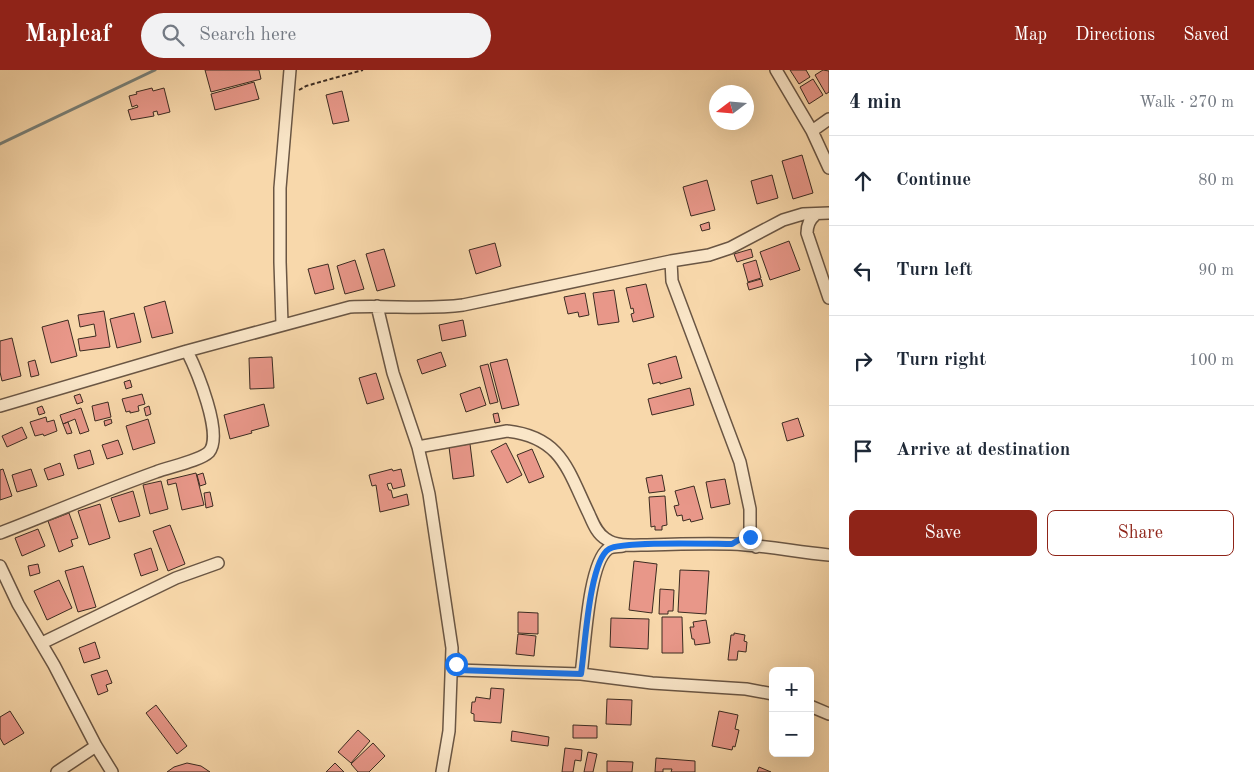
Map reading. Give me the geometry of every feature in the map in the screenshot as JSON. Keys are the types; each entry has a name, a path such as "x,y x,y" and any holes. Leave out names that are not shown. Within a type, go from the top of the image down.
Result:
{"street":[{"path":"282,324 280,188 290,70"},
{"path":"776,70 812,131 829,168"},
{"path":"812,131 829,119"},
{"path":"0,406 282,324 350,307 437,308 463,305 671,261 709,255 730,248 783,220 804,214 829,213"},
{"path":"815,214 810,219 808,233 814,258 829,298"},
{"path":"671,261 672,281 740,462 750,509 750,537 756,546"},
{"path":"377,306 393,373 418,447 429,494 457,670 454,674 456,684 451,684"},
{"path":"0,533 209,452 214,441 213,427 197,372 187,351"},
{"path":"418,447 507,430 540,440 551,447 564,463 597,530 606,540 633,545"},
{"path":"732,544 742,538 749,530"},
{"path":"581,674 587,618 596,570 605,553 610,548 633,545 732,544 829,555"},
{"path":"42,643 176,578 218,564"},
{"path":"0,566 18,604 42,643 96,746 112,772"},
{"path":"442,772 449,731 452,648"},
{"path":"457,670 581,674 652,683 746,689 769,693"},
{"path":"814,708 829,714"},
{"path":"56,772 96,746"}],"path":[{"path":"288,96 306,86 363,70"}],"building":[{"path":"205,70 259,70 261,79 211,92"},
{"path":"790,70 806,70 810,77 799,84"},
{"path":"823,70 829,71 829,92 826,94 815,75"},
{"path":"813,79 823,95 809,104 800,87"},
{"path":"254,82 259,99 215,110 211,94"},
{"path":"152,88 153,91 164,88 170,112 158,115 157,111 153,112 154,116 131,120 128,110 138,107 137,105 132,107 129,96"},
{"path":"342,91 349,121 333,124 326,95"},
{"path":"802,155 813,193 793,199 782,161"},
{"path":"772,175 778,198 757,204 751,181"},
{"path":"707,180 715,210 691,216 683,187"},
{"path":"709,222 710,229 702,231 700,225"},
{"path":"789,241 800,270 770,280 760,252"},
{"path":"495,243 501,266 476,274 469,250"},
{"path":"384,249 395,286 377,291 366,254"},
{"path":"751,249 753,257 737,262 734,254"},
{"path":"355,260 364,289 345,294 337,266"},
{"path":"756,260 761,278 748,282 743,264"},
{"path":"328,264 334,289 315,294 308,269"},
{"path":"761,279 763,286 749,290 747,283"},
{"path":"646,284 654,317 633,322 631,314 634,313 633,308 631,309 626,288"},
{"path":"614,290 619,322 598,325 593,293"},
{"path":"585,293 589,315 579,317 578,312 568,314 564,297"},
{"path":"165,301 173,333 152,338 144,307"},
{"path":"104,311 110,347 80,351 78,339 96,336 94,324 80,327 78,315"},
{"path":"134,313 141,342 117,348 110,319"},
{"path":"68,320 77,356 51,363 42,327"},
{"path":"463,320 466,336 442,341 439,325"},
{"path":"12,338 21,376 2,381 0,372 0,341"},
{"path":"441,352 446,366 422,374 417,360"},
{"path":"676,356 682,378 653,384 648,364"},
{"path":"272,357 274,388 250,389 249,358"},
{"path":"507,359 519,405 502,409 490,363"},
{"path":"35,360 39,375 31,377 28,362"},
{"path":"488,364 498,402 490,404 480,366"},
{"path":"376,373 384,399 367,404 359,378"},
{"path":"130,380 132,387 126,389 124,382"},
{"path":"480,387 486,405 466,412 460,394"},
{"path":"690,388 694,405 652,415 648,399"},
{"path":"80,394 83,402 77,404 74,396"},
{"path":"142,394 145,404 138,406 139,411 126,412 122,399"},
{"path":"108,402 111,417 95,421 92,406"},
{"path":"264,404 269,426 230,439 224,415"},
{"path":"42,406 45,413 39,415 37,408"},
{"path":"149,406 151,414 146,416 144,408"},
{"path":"81,408 89,431 80,434 75,419 63,424 60,415"},
{"path":"498,413 500,422 495,423 493,414"},
{"path":"46,417 47,422 54,420 57,431 44,436 43,434 35,436 30,422"},
{"path":"798,418 804,436 787,441 782,423"},
{"path":"111,419 112,423 105,426 104,421"},
{"path":"148,419 155,443 133,450 126,426"},
{"path":"68,422 72,433 67,434 63,424"},
{"path":"22,427 27,438 7,447 2,436"},
{"path":"118,440 123,454 107,459 102,445"},
{"path":"506,443 522,475 507,483 491,451"},
{"path":"470,444 474,476 453,479 449,447"},
{"path":"532,449 544,477 529,483 517,455"},
{"path":"90,450 94,464 78,469 74,455"},
{"path":"60,463 64,475 48,480 44,469"},
{"path":"3,469 12,496 0,500 0,470"},
{"path":"31,469 37,486 17,492 12,475"},
{"path":"392,469 393,471 401,469 405,486 393,489 391,483 387,484 389,490 391,490 393,498 407,494 409,505 380,512 376,485 372,486 369,475"},
{"path":"196,473 204,505 182,510 176,483 168,485 167,480"},
{"path":"203,473 206,484 200,486 197,475"},
{"path":"662,475 665,491 649,493 646,478"},
{"path":"725,479 730,504 711,508 706,482"},
{"path":"161,481 168,509 150,514 143,485"},
{"path":"694,486 703,519 691,522 690,519 683,521 682,515 677,516 674,506 679,505 675,491"},
{"path":"133,491 140,516 119,522 111,498"},
{"path":"210,492 213,506 206,508 204,493"},
{"path":"665,496 667,525 662,526 662,530 655,530 655,526 651,527 649,497"},
{"path":"100,504 110,538 89,545 78,511"},
{"path":"69,513 78,538 71,540 73,546 59,552 48,521"},
{"path":"170,525 185,564 168,571 153,531"},
{"path":"38,529 45,546 22,556 15,538"},
{"path":"151,548 158,570 141,576 134,554"},
{"path":"634,561 657,564 652,613 629,610"},
{"path":"38,564 40,573 30,576 28,566"},
{"path":"83,566 96,607 78,612 65,571"},
{"path":"680,570 709,571 706,614 678,612"},
{"path":"59,580 72,608 47,620 34,591"},
{"path":"660,589 674,590 673,611 668,611 668,614 659,614"},
{"path":"518,612 538,613 538,634 518,633"},
{"path":"662,617 682,617 683,653 662,653"},
{"path":"611,618 649,619 648,649 610,647"},
{"path":"706,620 710,643 695,645 690,627 694,627 693,622"},
{"path":"734,633 745,635 744,641 747,642 746,652 738,651 737,660 728,660 731,635 734,635"},
{"path":"518,634 536,636 534,656 516,654"},
{"path":"95,642 100,658 84,663 79,648"},
{"path":"107,670 112,683 106,685 108,691 98,695 91,675"},
{"path":"491,688 504,689 501,723 474,721 474,714 471,713 472,702 475,702 476,697 490,699"},
{"path":"607,699 632,700 631,725 606,724"},
{"path":"156,705 187,746 177,754 146,713"},
{"path":"10,711 24,733 4,745 0,738 0,717"},
{"path":"719,711 738,715 735,729 739,730 735,747 733,746 732,750 712,746"},
{"path":"573,725 597,726 597,738 573,738"},
{"path":"358,730 370,741 351,763 338,752"},
{"path":"512,731 549,737 548,746 511,741"},
{"path":"373,743 385,756 369,772 358,772 351,764"},
{"path":"565,748 582,750 581,761 575,760 573,772 562,772"},
{"path":"588,752 597,754 593,772 584,772"},
{"path":"656,758 695,761 695,772 671,772 672,769 663,769 663,772 655,772"},
{"path":"607,761 633,762 632,772 607,772"},
{"path":"187,763 201,766 210,772 167,772 174,767"},
{"path":"335,763 344,772 326,772"},
{"path":"759,767 771,772 757,772"}],"waterway":[{"path":"0,144 155,70"}],"route":[{"path":"456,664 457,670 581,674 587,618 596,570 599,562 610,548 633,545 732,544 742,538 749,530 750,537"}]}
